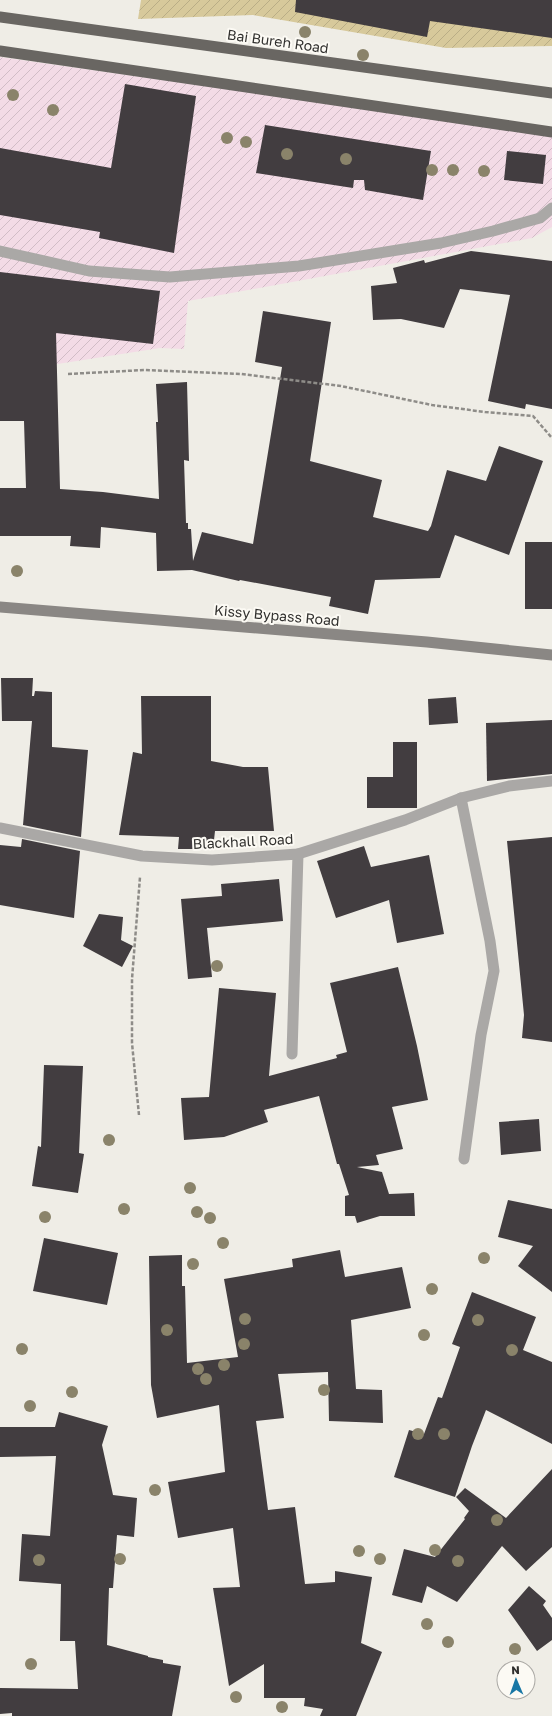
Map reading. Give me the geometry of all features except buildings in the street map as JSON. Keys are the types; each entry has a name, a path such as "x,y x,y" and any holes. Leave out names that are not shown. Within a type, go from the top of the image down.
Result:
{"highway":[{"name":"Bai Bureh Road","path":"0,17 552,93"},
{"path":"0,51 552,132"}],"main road":[{"name":"Kissy Bypass Road","path":"0,607 427,642 552,655"}],"street":[{"path":"0,251 89,271 170,277 299,266 441,243 540,218 552,208"},
{"name":"Blackhall Road","path":"0,828 142,856 212,860 298,854 405,820 461,798 508,786 552,781"},
{"path":"461,798 490,941 494,971 481,1035 464,1159"},
{"path":"292,1054 298,854"}],"path":[{"path":"68,374 144,370 241,374 341,386 432,405 485,412 533,416 552,438"},
{"path":"139,1115 132,1043 132,979 142,856"}],"shaded area":[{"path":"141,0 552,0 552,46 446,48 253,15 138,19"},
{"path":"0,57 552,135 552,227 532,238 188,301 184,349 160,348 0,373"}]}
